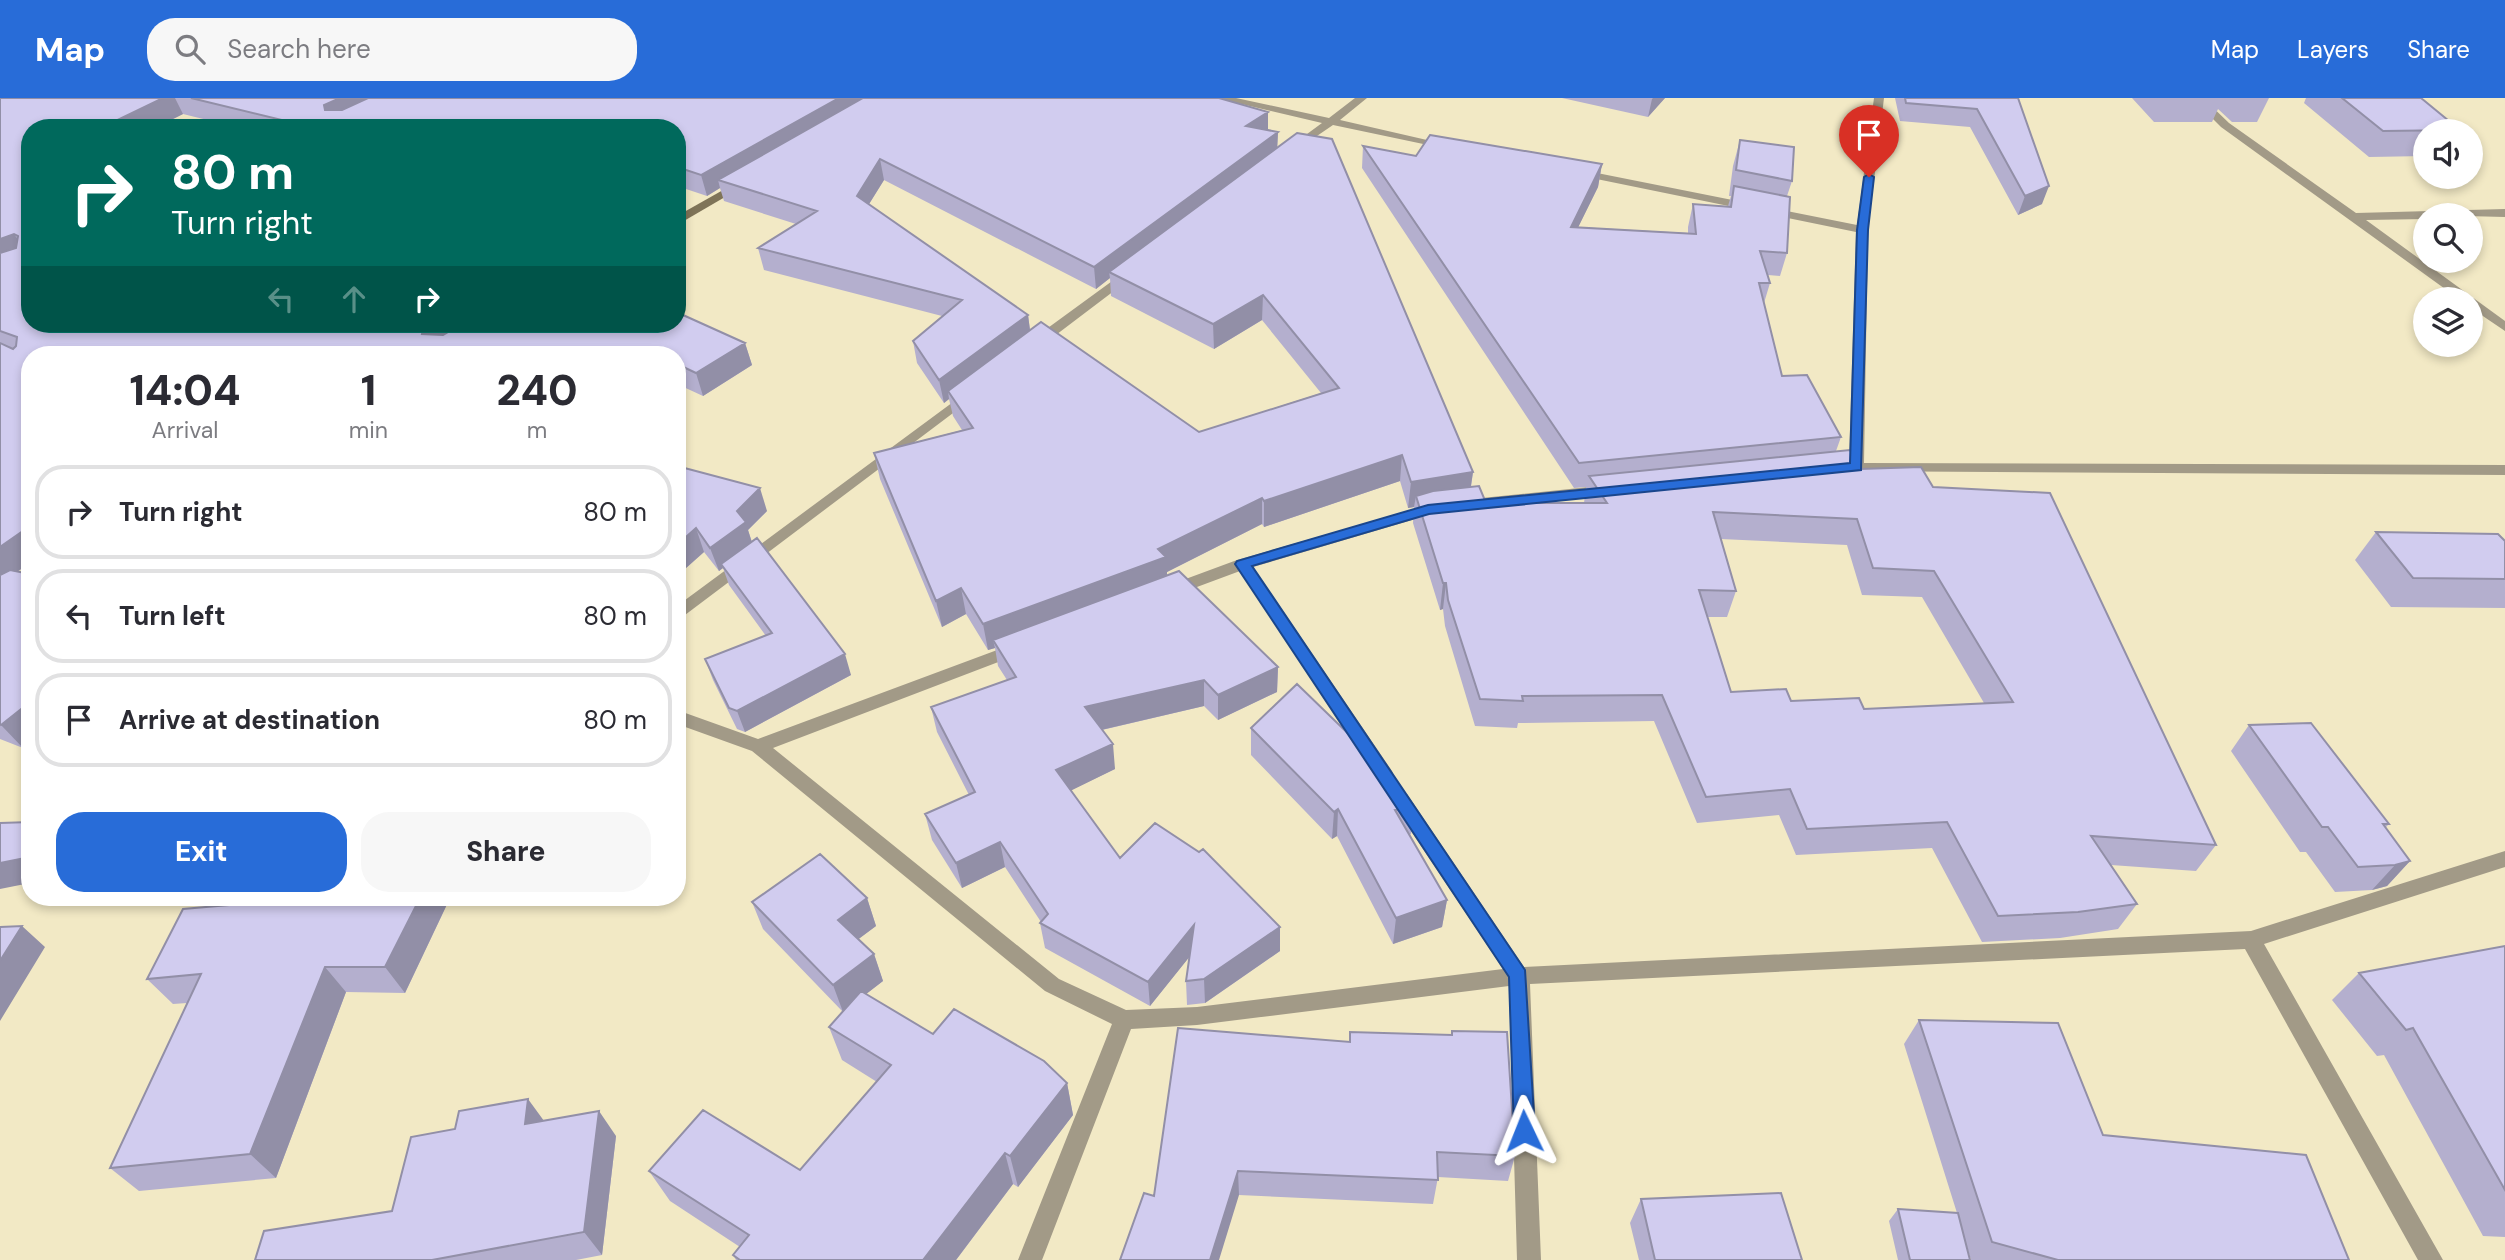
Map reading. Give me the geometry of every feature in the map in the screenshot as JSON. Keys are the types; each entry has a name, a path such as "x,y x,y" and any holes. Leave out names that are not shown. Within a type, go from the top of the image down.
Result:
{"street":[{"path":"1220,98 1465,150"},
{"path":"1284,155 1362,98"},
{"path":"1857,467 1862,230 1879,98"},
{"path":"2197,98 2225,125 2450,287"},
{"path":"1561,169 1862,230"},
{"path":"686,216 749,180"},
{"path":"2355,217 2505,213"},
{"path":"1020,356 1141,264"},
{"path":"2483,311 2505,327"},
{"path":"686,608 975,389"},
{"path":"1815,471 1857,467 2505,470"},
{"path":"1153,598 1243,564 1428,510 1624,489"},
{"path":"1243,564 1519,976 1529,1260"},
{"path":"758,746 1026,646"},
{"path":"686,720 758,746 1052,985 1124,1020 1197,1016 1519,976 2251,940 2505,859"},
{"path":"2251,940 2431,1260"},
{"path":"1030,1260 1124,1020"}],"building":[{"path":"0,98 163,98 120,119 21,119 21,333 686,333 686,316 745,343 696,373 686,368 686,346 21,346 21,532 0,547 0,343 13,349 17,337 0,331 0,253 16,248 18,236 14,234 0,239"},
{"path":"191,98 340,98 324,105 325,110 342,110 368,98 839,98 701,175 686,170 686,119 278,119"},
{"path":"863,98 1219,98 1268,112 1246,126 1278,132 1094,267 880,159 857,196 1028,315 939,380 913,341 962,300 758,248 817,211 718,180"},
{"path":"1905,98 2018,98 2049,186 2025,196 1977,109 1906,103"},
{"path":"2342,98 2421,98 2447,119 2413,119 2413,131 2383,131"},
{"path":"1297,133 1332,139 1473,472 1411,482 1402,455 1264,501 1262,498 1158,549 1166,557 983,624 961,588 936,601 874,453 973,428 948,391 1041,322 1199,432 1339,388 1263,295 1213,324 1109,272"},
{"path":"1430,135 1602,164 1571,227 1696,234 1693,204 1731,207 1734,186 1790,197 1787,253 1760,251 1770,283 1759,283 1782,376 1807,375 1841,437 1579,463 1363,146 1416,156"},
{"path":"1740,140 1794,147 1792,181 1736,170"},
{"path":"1850,450 1860,469 1921,467 1933,487 2050,493 2216,845 2091,836 2137,904 2078,912 1998,916 1947,822 1807,829 1790,789 1706,797 1662,695 1522,696 1523,701 1480,699 1448,600 1446,583 1443,583 1416,496 1433,491 1479,486 1486,503 1607,503 1589,476","holes":["1713,512 1857,519 1873,568 1934,571 2013,702 1864,709 1859,698 1791,701 1786,689 1731,692 1699,590 1736,591"]},
{"path":"686,468 760,488 737,511 746,522 710,548 696,528 686,537"},
{"path":"2376,532 2498,534 2505,541 2505,579 2413,578"},
{"path":"757,538 845,654 737,711 729,708 705,659 772,633 721,564"},
{"path":"10,570 21,572 21,709 1,725 0,724 0,575"},
{"path":"1179,571 1278,667 1218,695 1204,680 1085,707 1113,744 1056,770 1120,858 1155,823 1199,852 1203,849 1280,927 1204,979 1186,981 1194,925 1148,982 1040,923 1048,914 1000,842 956,863 925,814 975,792 931,707 1016,677 993,640"},
{"path":"1297,684 1395,779 1414,808 1395,810 1447,900 1396,918 1338,809 1334,812 1251,728"},
{"path":"2311,723 2389,824 2383,824 2410,861 2395,865 2358,867 2328,827 2322,827 2249,725"},
{"path":"21,822 21,859 0,863 0,823"},
{"path":"820,854 867,898 838,920 874,954 833,985 752,902"},
{"path":"218,906 416,906 385,967 325,967 250,1154 110,1168 201,974 147,979 183,909"},
{"path":"22,926 0,961 0,927"},
{"path":"2505,946 2505,1190 2413,1028 2406,1030 2359,973"},
{"path":"861,991 933,1034 954,1009 1044,1061 1067,1083 1010,1156 1005,1153 923,1260 740,1260 733,1255 749,1235 649,1171 703,1110 800,1170 891,1065 829,1027"},
{"path":"1919,1020 2058,1023 2103,1135 2306,1155 2349,1260 2058,1260 1992,1242"},
{"path":"1178,1028 1350,1042 1350,1032 1452,1035 1452,1031 1507,1032 1515,1156 1437,1152 1438,1180 1238,1171 1210,1260 1120,1260 1144,1193 1154,1196"},
{"path":"528,1099 525,1124 599,1111 584,1232 432,1260 255,1260 264,1231 392,1211 411,1137 455,1129 459,1111"},
{"path":"1781,1193 1802,1260 1655,1260 1641,1199"},
{"path":"1898,1209 1958,1213 1970,1260 1910,1260"}],"route":[{"path":"1524,1131 1519,976 1243,564 1428,510 1474,503 1857,467 1862,230 1869,177"}]}
